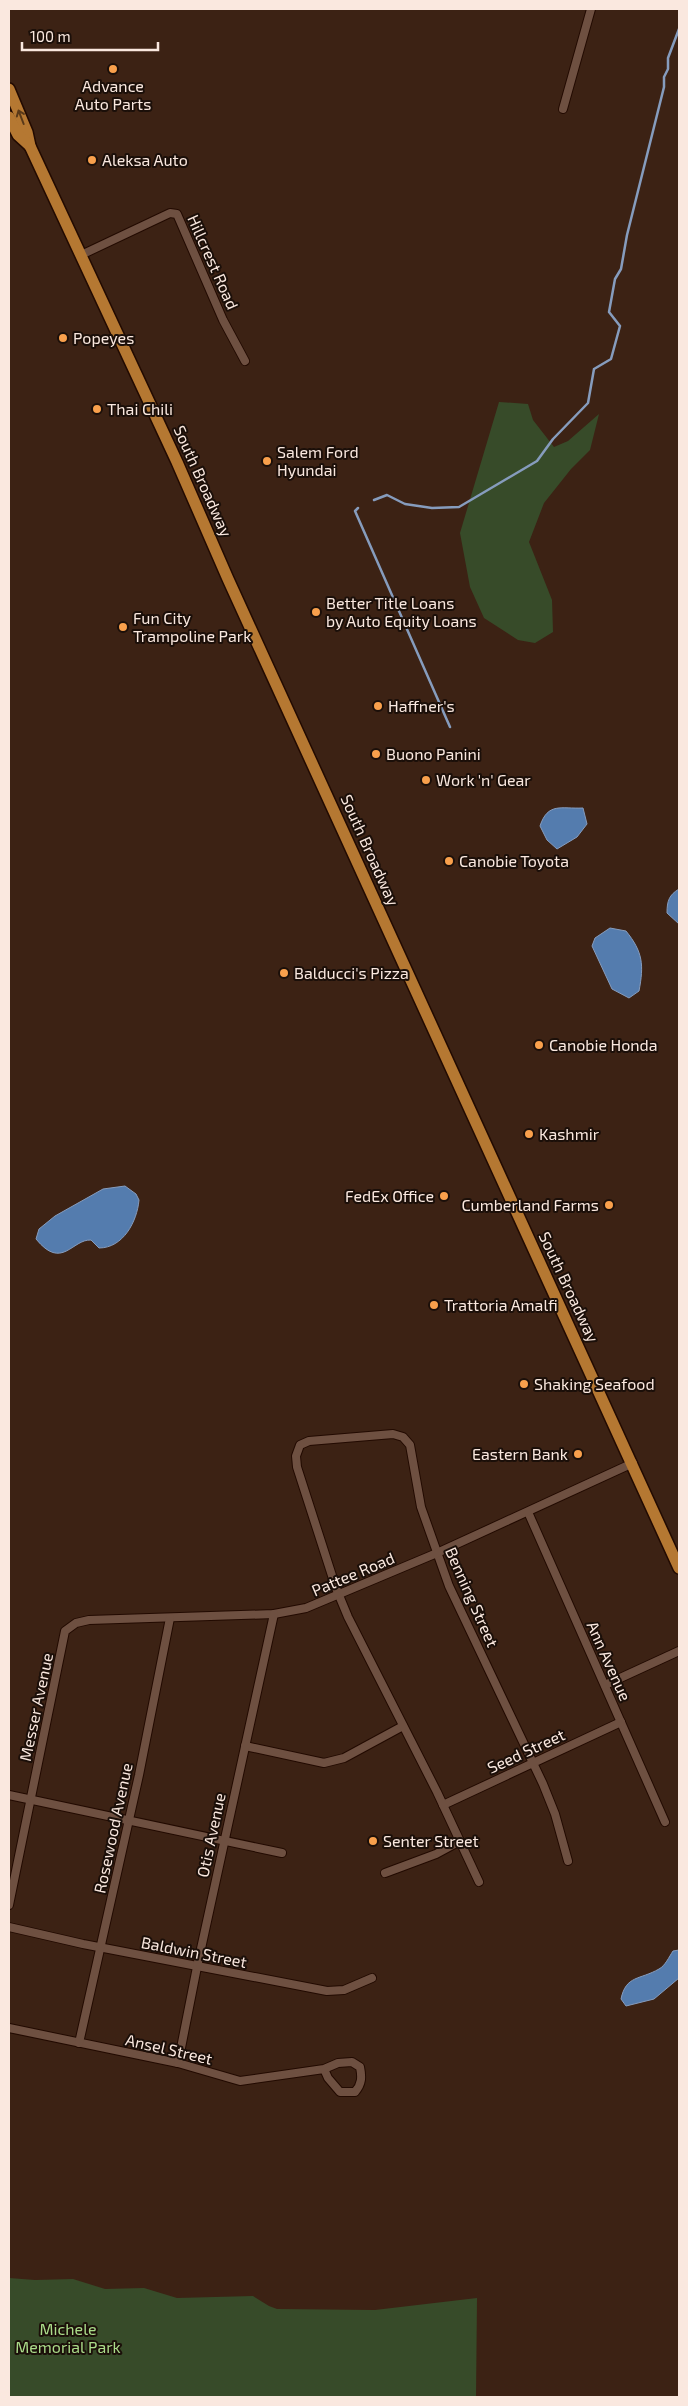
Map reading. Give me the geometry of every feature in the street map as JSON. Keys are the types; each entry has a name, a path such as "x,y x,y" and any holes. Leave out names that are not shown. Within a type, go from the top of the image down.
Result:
{"main road":[{"name":"South Broadway","path":"9,89 30,146 554,1296 633,1463 679,1568"},
{"name":"South Broadway","path":"9,117 18,135 30,146"}],"street":[{"path":"563,109 591,9"},
{"name":"Hillcrest Road","path":"81,255 170,213 177,214 223,320 245,361"},
{"name":"Benning Street","path":"339,1595 298,1467 296,1456 300,1445 320,1439 383,1434 403,1437 410,1445 421,1507 449,1586 555,1814 568,1861"},
{"name":"Pattee Road","path":"65,1631 76,1623 89,1620 274,1614 306,1608 437,1553 633,1463"},
{"name":"Ann Avenue","path":"528,1512 665,1822"},
{"path":"339,1595 479,1882"},
{"name":"Otis Avenue","path":"178,2063 224,1840 274,1614"},
{"name":"Rosewood Avenue","path":"79,2043 102,1947 170,1618"},
{"name":"Messer Avenue","path":"9,1905 65,1631"},
{"path":"605,1686 679,1651"},
{"name":"Seed Street","path":"443,1805 621,1722"},
{"path":"245,1746 324,1763 344,1758 403,1726"},
{"path":"9,1795 282,1853"},
{"path":"385,1873 436,1854 460,1841"},
{"name":"Baldwin Street","path":"9,1927 197,1967 327,1991 344,1990 372,1978"},
{"name":"Ansel Street","path":"9,2028 178,2063 240,2081 324,2069 338,2063 352,2062 360,2067 362,2076 360,2086 355,2092 340,2092 328,2078 324,2069"}],"green space":[{"path":"499,402 528,404 533,420 554,447 568,441 599,414 590,450 571,469 544,503 529,542 552,600 553,632 535,643 518,640 484,618 470,587 460,533"},
{"name":"Michele Memorial Park","path":"9,2278 35,2280 73,2279 105,2289 144,2288 177,2298 253,2296 277,2309 375,2310 477,2298 476,2397 9,2397"}],"water":[{"path":"556,808 583,808 587,824 577,837 557,849 547,840 540,826 543,818 547,813"},
{"path":"679,889 679,924 667,913 667,905 669,899"},
{"path":"610,928 626,931 636,946 641,959 639,991 629,998 612,989 592,946 595,938"},
{"path":"125,1186 136,1194 139,1200 138,1208 132,1225 122,1239 115,1244 99,1248 91,1240 84,1241 66,1251 53,1253 36,1239 39,1229 55,1216 103,1189"},
{"path":"679,1950 679,1978 654,1999 626,2006 621,1999 626,1986 635,1979 661,1968 673,1951"}],"waterway":[{"path":"374,500 387,495 405,504 432,508 459,507 537,461 553,439 588,403 594,369 611,359 620,326 609,312 615,279 621,269 627,235 664,87 664,77 668,69 668,58 679,29"},
{"path":"358,508 355,511 450,727"}],"place":[{"name":"Advance Auto Parts","path":"113,69"},
{"name":"Aleksa Auto","path":"92,160"},
{"name":"Popeyes","path":"63,338"},
{"name":"Thai Chili","path":"97,409"},
{"name":"Salem Ford Hyundai","path":"267,461"},
{"name":"Better Title Loans by Auto Equity Loans","path":"316,612"},
{"name":"Fun City Trampoline Park","path":"123,627"},
{"name":"Haffner's","path":"378,706"},
{"name":"Buono Panini","path":"376,754"},
{"name":"Work 'n' Gear","path":"426,780"},
{"name":"Canobie Toyota","path":"449,861"},
{"name":"Balducci's Pizza","path":"284,973"},
{"name":"Canobie Honda","path":"539,1045"},
{"name":"Kashmir","path":"529,1134"},
{"name":"FedEx Office","path":"444,1196"},
{"name":"Cumberland Farms","path":"609,1205"},
{"name":"Trattoria Amalfi","path":"434,1305"},
{"name":"Shaking Seafood","path":"524,1384"},
{"name":"Eastern Bank","path":"578,1454"},
{"name":"Senter Street","path":"373,1841"}]}
